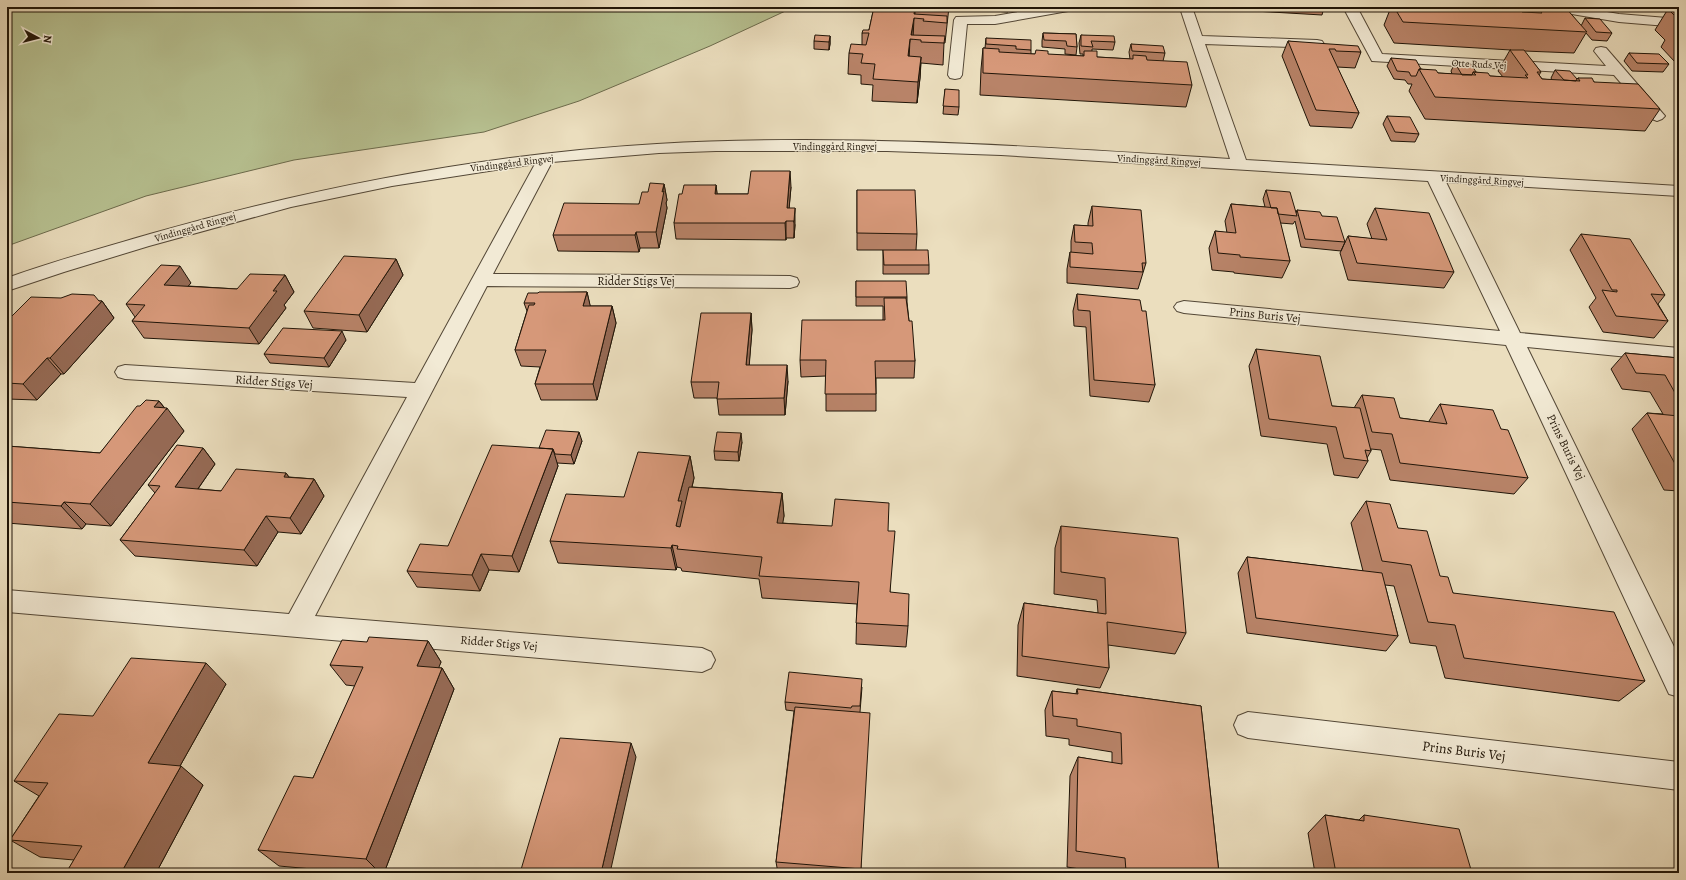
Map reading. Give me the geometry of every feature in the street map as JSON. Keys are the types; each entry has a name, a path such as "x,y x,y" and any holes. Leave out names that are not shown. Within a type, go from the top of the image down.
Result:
{"street":[{"path":"955,75 961,20 995,20 1068,7"},
{"path":"1175,7 1186,8 1240,165"},
{"name":"Otte Ruds Vej","path":"1350,7 1377,58 1618,71"},
{"path":"1554,7 1619,18 1679,23"},
{"path":"1198,40 1332,45"},
{"path":"1355,46 1371,47"},
{"path":"1601,51 1657,116"},
{"name":"Vindinggård Ringvej","path":"7,285 206,223 325,194 485,165 546,158 712,146 894,146 1001,150 1679,191"},
{"path":"296,626 546,158"},
{"name":"Prins Buris Vej","path":"1435,177 1679,685"},
{"name":"Ridder Stigs Vej","path":"481,280 790,282"},
{"name":"Prins Buris Vej","path":"1184,307 1679,355"},
{"name":"Ridder Stigs Vej","path":"126,372 422,391"},
{"name":"Ridder Stigs Vej","path":"7,601 702,660"},
{"name":"Prins Buris Vej","path":"1248,725 1679,776"}],"green space":[{"path":"7,7 794,7 710,46 579,101 484,132 294,160 146,196 7,246"}],"building":[{"path":"874,7 915,7 914,14 947,16 947,23 923,21 924,19 914,18 911,35 945,36 944,43 921,42 921,40 910,39 908,56 921,57 918,82 873,79 875,64 861,63 863,54 849,53 851,44 866,45 869,33 862,33 863,30 869,30"},
{"path":"1394,7 1462,7 1463,9 1482,10 1480,7 1509,7 1519,8 1522,12 1542,13 1537,7 1565,7 1587,32 1403,22"},
{"path":"1668,9 1679,10 1679,20"},
{"path":"1585,18 1600,19 1612,33 1596,32"},
{"path":"1043,33 1076,34 1077,47 1067,46 1066,41 1044,40"},
{"path":"815,35 830,36 829,42 814,41"},
{"path":"1081,35 1114,36 1115,42 1091,41 1093,47 1081,46"},
{"path":"986,38 1031,40 1031,50 1016,49 1016,46 986,44"},
{"path":"1288,41 1358,46 1361,52 1336,51 1335,49 1329,49 1359,113 1316,110"},
{"path":"1131,44 1163,46 1165,53 1132,51"},
{"path":"983,48 999,49 999,52 1035,54 1036,50 1048,51 1048,54 1084,56 1084,51 1097,51 1097,57 1133,59 1133,55 1146,56 1147,60 1187,62 1192,85 983,73"},
{"path":"1510,50 1524,50 1541,72 1537,72 1542,79 1580,81 1578,78 1592,78 1594,82 1638,84 1660,109 1435,97 1419,69 1436,70 1438,73 1476,75 1473,72 1488,73 1490,76 1528,78 1525,75 1528,75"},
{"path":"1629,53 1659,54 1669,64 1637,63"},
{"path":"1391,58 1416,60 1421,69 1419,69 1416,76 1411,76 1409,72 1397,71"},
{"path":"1455,63 1471,64 1476,72 1473,72 1472,75 1462,75"},
{"path":"1555,70 1570,71 1577,79 1576,81 1564,80"},
{"path":"945,89 959,90 959,107 943,106"},
{"path":"1387,116 1410,117 1419,134 1395,132"},
{"path":"751,171 790,171 787,208 795,208 794,221 786,221 785,223 674,223 679,194 682,194 684,185 716,185 715,194 748,194"},
{"path":"650,183 664,184 656,232 636,232 635,235 553,235 564,203 639,204 642,192 648,192"},
{"path":"857,190 915,190 917,234 857,233"},
{"path":"1266,190 1290,192 1297,216 1278,214 1277,208 1271,208"},
{"path":"1231,204 1277,208 1290,261 1240,257 1240,255 1218,253 1215,231 1236,233"},
{"path":"1092,206 1141,210 1146,263 1142,263 1143,272 1070,267 1070,252 1093,254 1092,243 1075,242 1074,225 1093,226"},
{"path":"1375,208 1429,213 1454,272 1357,263 1348,236 1387,240"},
{"path":"1297,210 1320,212 1322,216 1337,217 1345,242 1305,239"},
{"path":"1581,234 1630,239 1665,295 1651,294 1668,321 1616,316 1602,290 1617,292 1617,290 1612,290"},
{"path":"883,250 928,250 929,265 884,265"},
{"path":"344,256 396,259 359,315 304,311"},
{"path":"161,265 180,266 164,285 237,289 250,274 285,275 273,291 277,291 249,328 132,321 145,305 126,304"},
{"path":"856,281 906,281 907,297 856,297"},
{"path":"587,292 583,306 612,306 593,384 535,384 546,350 515,350 529,305 534,305 535,303 524,303 528,293"},
{"path":"72,294 94,295 99,301 102,301 50,358 47,358 23,384 7,383 7,321 31,297 61,298"},
{"path":"1077,294 1140,300 1142,311 1146,311 1155,385 1094,380 1090,311 1078,310"},
{"path":"884,298 906,298 909,321 912,321 915,361 875,361 876,394 825,394 826,360 800,360 802,320 885,320"},
{"path":"701,313 751,313 746,365 787,365 784,398 717,399 719,382 691,382"},
{"path":"283,328 342,331 324,358 264,354"},
{"path":"1256,349 1320,356 1332,406 1360,408 1371,451 1365,450 1368,461 1344,458 1336,427 1269,419"},
{"path":"1625,353 1679,358 1679,400 1665,375 1636,373"},
{"path":"1362,395 1394,398 1400,418 1447,424 1440,404 1493,410 1501,429 1508,430 1528,478 1400,463 1392,434 1372,432"},
{"path":"146,400 159,401 154,407 167,408 90,504 64,502 61,506 7,502 7,446 100,453 137,406 140,406"},
{"path":"1647,413 1679,416 1679,471"},
{"path":"546,430 579,432 571,455 555,454 553,449 539,448"},
{"path":"717,432 741,433 738,452 714,451"},
{"path":"177,445 203,448 175,487 221,491 236,469 286,473 284,477 314,479 290,518 266,516 244,550 120,540 160,486 148,485"},
{"path":"492,445 553,449 512,556 481,554 472,575 407,571 420,544 448,546"},
{"path":"638,452 690,456 678,501 682,501 676,526 680,527 689,487 782,493 777,523 832,526 835,499 889,503 888,531 895,531 890,592 909,594 908,626 856,623 859,582 759,576 762,557 677,549 678,546 672,545 671,548 550,541 566,494 624,497"},
{"path":"1366,501 1390,504 1398,528 1427,531 1440,576 1448,577 1453,593 1614,612 1645,681 1464,658 1455,625 1428,622 1411,565 1382,561"},
{"path":"1061,526 1178,538 1186,633 1107,622 1109,668 1022,656 1024,603 1106,614 1105,578 1061,572"},
{"path":"1247,557 1382,573 1398,636 1256,618"},
{"path":"369,637 428,641 417,666 442,668 366,859 258,850 294,776 313,778 363,667 330,665 342,640 367,642"},
{"path":"131,658 206,663 148,763 181,766 121,873 66,873 82,846 10,840 48,783 14,781 59,714 93,716"},
{"path":"789,672 862,679 860,706 852,706 851,708 785,702"},
{"path":"1077,689 1201,706 1219,873 1140,873 1126,871 1125,858 1076,851 1078,757 1122,764 1121,733 1077,726 1077,719 1053,716 1052,691 1078,694"},
{"path":"795,707 870,713 861,869 776,862"},
{"path":"560,738 631,743 601,873 520,873"},
{"path":"1325,815 1364,821 1364,815 1459,829 1472,873 1336,873"}]}
